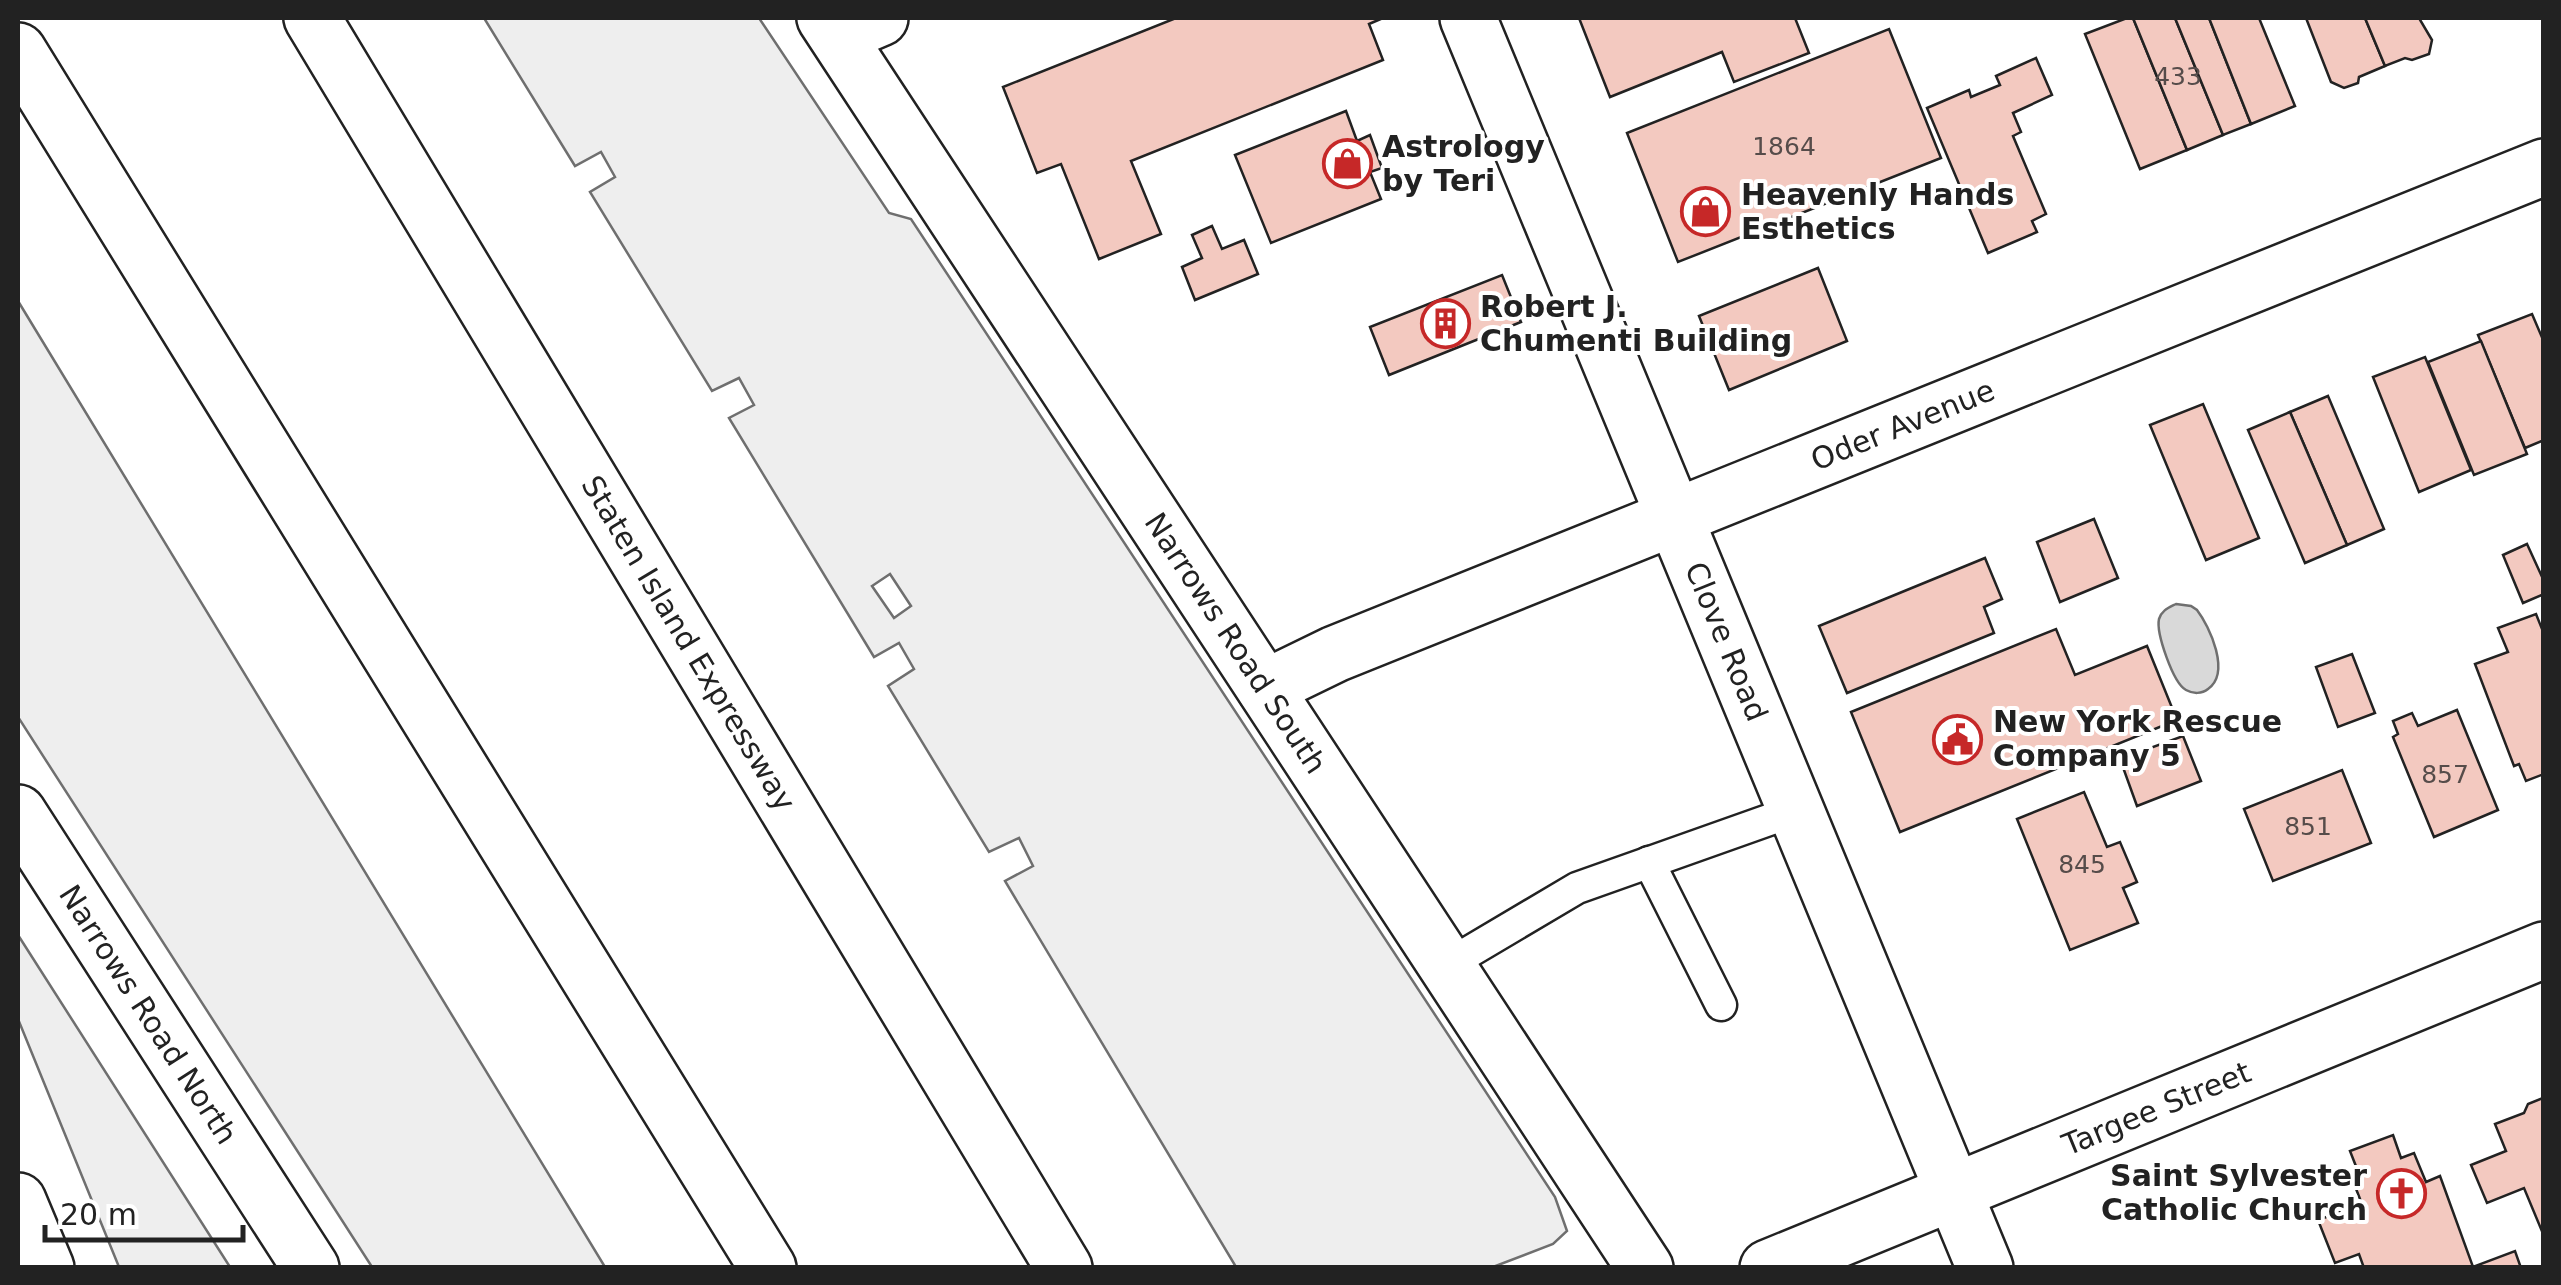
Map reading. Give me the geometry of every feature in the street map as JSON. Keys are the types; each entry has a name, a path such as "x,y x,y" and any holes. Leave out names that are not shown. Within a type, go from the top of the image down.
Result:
{"main road":[{"name":"Staten Island Expressway","path":"312,18 1064,1268"},
{"path":"346,18 402,168"},
{"name":"Clove Road","path":"1468,18 1984,1268"},
{"name":"Narrows Road South","path":"848,24 1265,688 1645,1268"},
{"path":"18,51 768,1268"},
{"name":"Oder Avenue","path":"1265,688 1335,654 2544,167"},
{"name":"Narrows Road North","path":"18,813 311,1268"},
{"name":"Targee Street","path":"1768,1268 2544,950"},
{"path":"18,1201 46,1268"}],"lane":[{"path":"1447,965 1577,888 1797,810"},
{"path":"1649,862 1721,1006"}],"shaded area":[{"path":"484,18 759,18 889,213 911,219 1555,1197 1567,1231 1553,1244 1493,1267 1236,1267 1005,881 1033,866 1019,838 989,852 888,686 914,669 899,643 874,657 729,418 754,405 739,378 712,391 590,192 615,177 601,152 575,166","holes":["890,574 911,606 894,618 872,586"]},
{"path":"18,301 605,1267 372,1267 18,717"},
{"path":"2176,604 2197,610 2216,650 2215,682 2203,692 2181,686 2163,646 2159,619"},
{"path":"18,935 230,1267 119,1267 18,1019"}],"building":[{"path":"1176,18 1383,18 1369,24 1383,60 1131,161 1161,234 1099,259 1061,164 1037,173 1003,87"},
{"path":"1579,18 1795,18 1809,53 1734,82 1722,52 1610,97"},
{"path":"2133,18 2187,150 2140,169 2085,34"},
{"path":"2133,18 2175,18 2223,135 2187,150"},
{"path":"2175,18 2209,18 2251,124 2223,135"},
{"path":"2209,18 2259,18 2295,106 2251,124"},
{"path":"2306,18 2365,18 2385,66 2344,88 2331,82"},
{"path":"2365,18 2419,18 2432,40 2429,54 2385,66"},
{"path":"1889,29 1941,158 1678,262 1627,133"},
{"path":"2036,58 2052,95 2013,113 2021,132 2013,136 2046,214 2032,221 2037,232 1988,253 1927,108 1969,90 1971,97 2000,85 1996,76"},
{"path":"1346,111 1357,141 1370,135 1382,168 1370,172 1381,199 1271,243 1235,155"},
{"path":"1212,226 1222,249 1244,240 1258,274 1195,300 1182,267 1202,258 1192,235"},
{"path":"1818,268 1847,341 1729,390 1699,316"},
{"name":"Robert J. Chumenti Building","path":"1502,275 1521,322 1389,375 1370,327"},
{"path":"2532,314 2544,342 2544,440 2525,448 2478,335"},
{"path":"2481,341 2527,454 2474,475 2428,362"},
{"path":"2425,357 2471,470 2419,492 2373,377"},
{"path":"2328,396 2384,529 2347,545 2290,412"},
{"path":"2203,404 2259,538 2206,560 2150,425"},
{"path":"2290,412 2347,545 2305,563 2248,430"},
{"path":"2094,519 2118,578 2060,602 2037,542"},
{"path":"2527,544 2544,581 2544,594 2523,603 2503,555"},
{"path":"1985,558 2002,599 1984,607 1994,633 1847,693 1819,626"},
{"path":"2536,614 2544,634 2544,774 2526,781 2519,764 2514,766 2475,664 2508,652 2498,628"},
{"path":"2056,629 2075,675 2147,646 2177,720 1900,832 1851,712"},
{"path":"2352,654 2375,713 2338,727 2316,667"},
{"path":"2457,710 2498,810 2434,837 2393,737 2398,734 2393,721 2412,713 2418,726"},
{"path":"2183,736 2201,781 2137,806 2120,759"},
{"path":"2342,770 2371,843 2273,881 2244,809"},
{"path":"2084,792 2107,847 2120,842 2137,882 2123,888 2138,923 2070,950 2017,819"},
{"path":"2544,1098 2544,1236 2524,1188 2487,1203 2471,1165 2506,1151 2495,1124 2524,1113 2528,1104"},
{"name":"Saint Sylvester Catholic Church","path":"2393,1135 2401,1158 2414,1153 2426,1182 2440,1176 2473,1267 2515,1251 2521,1268 2364,1268 2359,1254 2335,1263 2318,1220 2362,1204 2351,1176 2359,1174 2350,1151"}],"place":[{"name":"Astrology by Teri","path":"1347,164"},
{"name":"Heavenly Hands Esthetics","path":"1706,212"},
{"name":"Robert J. Chumenti Building","path":"1445,324"},
{"name":"New York Rescue Company 5","path":"1958,739"},
{"name":"Saint Sylvester Catholic Church","path":"2402,1193"}]}
